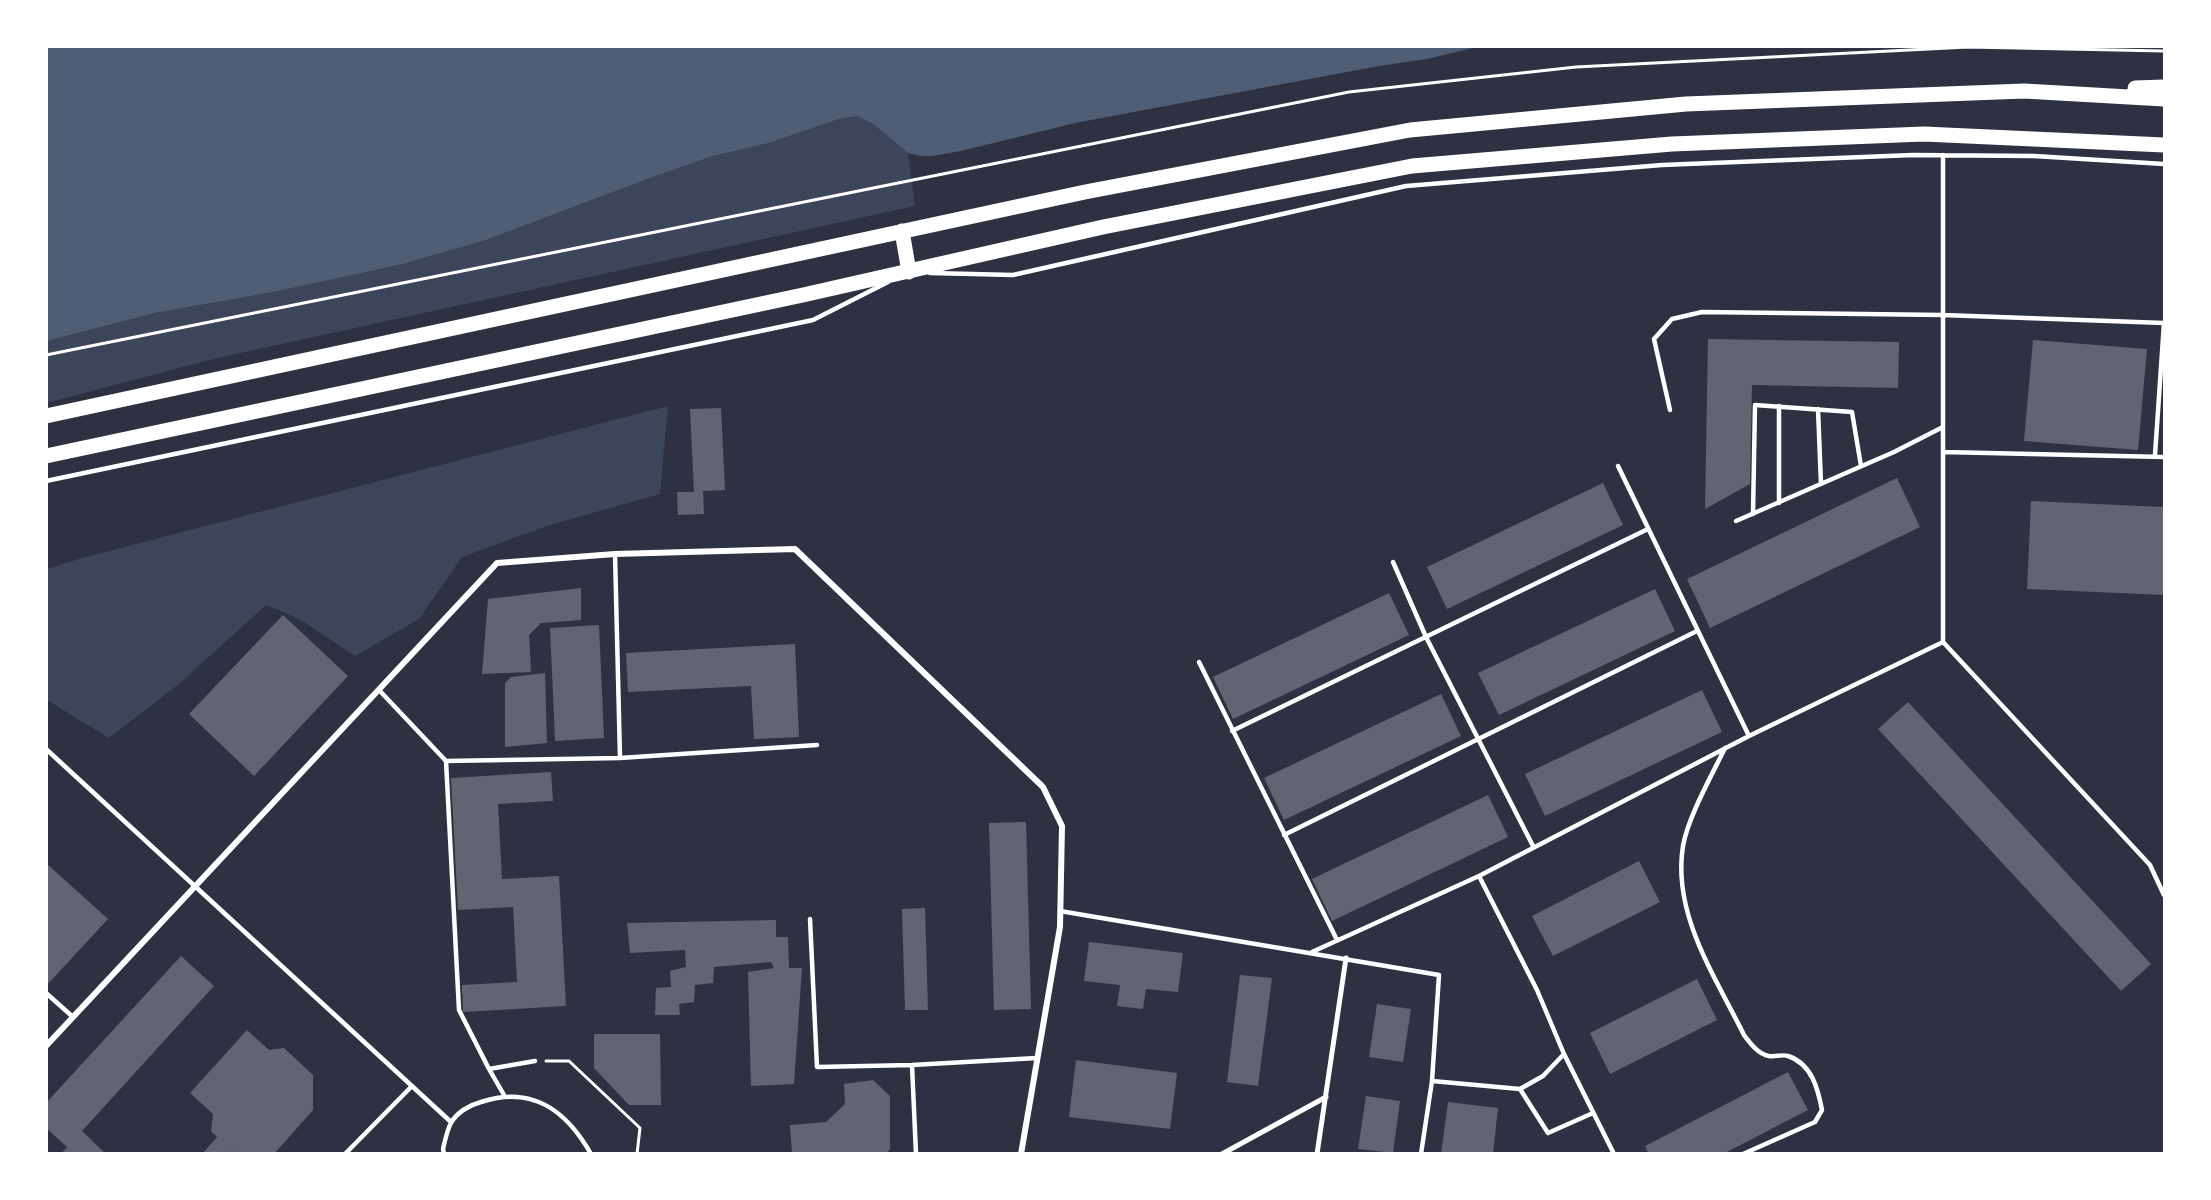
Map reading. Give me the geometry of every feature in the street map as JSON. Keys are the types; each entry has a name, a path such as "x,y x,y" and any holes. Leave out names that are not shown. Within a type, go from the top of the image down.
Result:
{"main road":[{"path":"46,416 1085,192 1410,130 1686,104 2164,87"},
{"path":"2024,91 2164,99"},
{"path":"46,456 909,272 1102,227 1413,166 1672,144 1924,134 2164,145"},
{"path":"902,231 909,272"}],"street":[{"path":"46,1046 497,563 615,554 795,549 1043,787 1062,826 1060,927 1021,1154"},
{"path":"1317,1154 1347,958"},
{"path":"1222,1154 1326,1097"}],"lane":[{"path":"1943,155 1943,642 2150,865 2164,895"},
{"path":"46,481 813,320 909,272 1013,275 1406,186 1662,165 1943,155 2034,156 2164,164"},
{"path":"1670,410 1654,339 1672,319 1702,312 1943,315 2164,323 2155,456"},
{"path":"1753,514 1755,405 1852,412 1861,466"},
{"path":"1779,406 1779,503"},
{"path":"1818,409 1821,484"},
{"path":"1736,521 1943,427"},
{"path":"1943,452 2164,457"},
{"path":"1618,466 1749,736"},
{"path":"1232,731 1648,529"},
{"path":"615,554 620,758"},
{"path":"1393,562 1426,637 1533,846"},
{"path":"1284,835 1697,631"},
{"path":"1310,952 1479,876 1725,748 1943,642"},
{"path":"1199,662 1337,940"},
{"path":"380,690 446,761 459,1010 504,1095"},
{"path":"446,761 620,758 817,745"},
{"path":"1725,748 1699,802 1683,844 1681,868 1684,901 1690,925 1744,1035 1754,1047 1768,1056 1787,1055 1803,1064 1818,1086 1822,1110 1815,1122 1743,1154"},
{"path":"46,749 452,1122"},
{"path":"1479,876 1537,990 1564,1054 1614,1154"},
{"path":"1060,911 1439,975 1432,1081 1421,1154"},
{"path":"810,919 816,1067 912,1065 1037,1058"},
{"path":"46,993 74,1017"},
{"path":"1432,1081 1520,1089 1542,1076 1564,1054"},
{"path":"489,1069 535,1062"},
{"path":"912,1065 916,1154"},
{"path":"345,1154 412,1086"},
{"path":"1520,1089 1548,1133 1593,1113"},
{"path":"444,1154 443,1149 452,1122 468,1106 504,1095 531,1098 551,1107 581,1136 591,1154"}],"path":[{"path":"46,355 1349,93 1576,67 1968,47 2164,51"},
{"path":"535,1062 569,1061 640,1128 637,1154"}],"shaded area":[{"path":"47,46 1477,47 1427,59 1075,123 932,156 908,153 873,124 857,116 839,119 769,143 713,156 486,240 403,264 274,292 155,313 47,341"},
{"path":"857,116 873,124 908,153 915,206 213,359 47,403 47,341 155,313 274,292 403,264 486,240 713,156 769,143 839,119"},
{"path":"668,406 660,494 550,525 462,557 419,619 355,656 301,620 266,605 180,683 109,738 47,700 47,569"}],"building":[{"path":"1708,339 1899,342 1898,388 1752,385 1750,484 1705,509"},
{"path":"2033,340 2147,349 2138,450 2024,441"},
{"path":"721,408 725,490 703,491 704,514 678,515 677,492 694,492 690,409"},
{"path":"1897,478 1920,527 1710,628 1687,579"},
{"path":"1603,483 1623,525 1447,609 1427,567"},
{"path":"2031,501 2164,507 2164,595 2027,589"},
{"path":"581,588 581,620 541,623 529,635 531,672 482,674 488,599"},
{"path":"1655,589 1675,631 1499,715 1478,673"},
{"path":"1389,593 1409,635 1233,719 1213,677"},
{"path":"283,615 348,676 254,776 189,714"},
{"path":"599,625 604,738 555,741 550,628"},
{"path":"795,644 799,737 754,739 751,686 628,692 626,653"},
{"path":"545,673 547,743 505,747 505,683 511,677"},
{"path":"1702,690 1722,732 1545,816 1525,774"},
{"path":"1441,694 1461,736 1284,820 1264,778"},
{"path":"1908,702 2151,964 2121,991 1878,729"},
{"path":"551,772 553,801 498,804 502,879 559,876 566,1006 463,1012 462,985 517,982 513,907 458,910 451,778"},
{"path":"1488,795 1508,837 1332,921 1312,879"},
{"path":"1026,822 1031,1009 994,1010 989,823"},
{"path":"1639,861 1660,902 1553,956 1532,916"},
{"path":"46,863 108,919 46,986"},
{"path":"925,908 928,1010 905,1010 902,909"},
{"path":"776,920 776,937 788,937 789,968 802,968 794,1084 751,1086 748,972 774,968 771,962 714,967 713,983 695,985 694,1002 679,1004 680,1015 655,1015 656,988 671,987 670,971 686,967 685,950 630,953 627,923"},
{"path":"1089,942 1183,953 1178,992 1146,989 1143,1009 1117,1006 1120,985 1084,981"},
{"path":"181,956 214,986 82,1131 106,1154 61,1154 67,1147 46,1128 46,1103"},
{"path":"1240,975 1272,978 1258,1086 1227,1082"},
{"path":"1697,979 1717,1020 1610,1074 1590,1033"},
{"path":"1377,1004 1411,1009 1403,1062 1369,1057"},
{"path":"247,1030 269,1050 284,1048 313,1075 313,1110 274,1154 235,1154 232,1151 230,1154 202,1154 217,1137 211,1131 213,1114 190,1093"},
{"path":"594,1034 660,1034 661,1105 629,1105 594,1068"},
{"path":"1076,1060 1177,1073 1170,1129 1069,1117"},
{"path":"1788,1072 1808,1110 1723,1154 1649,1154 1645,1146"},
{"path":"873,1080 890,1096 890,1149 886,1154 792,1154 790,1125 826,1122 845,1104 844,1084"},
{"path":"1366,1096 1400,1101 1393,1153 1358,1149"},
{"path":"1448,1102 1498,1108 1493,1154 1441,1154"}]}
